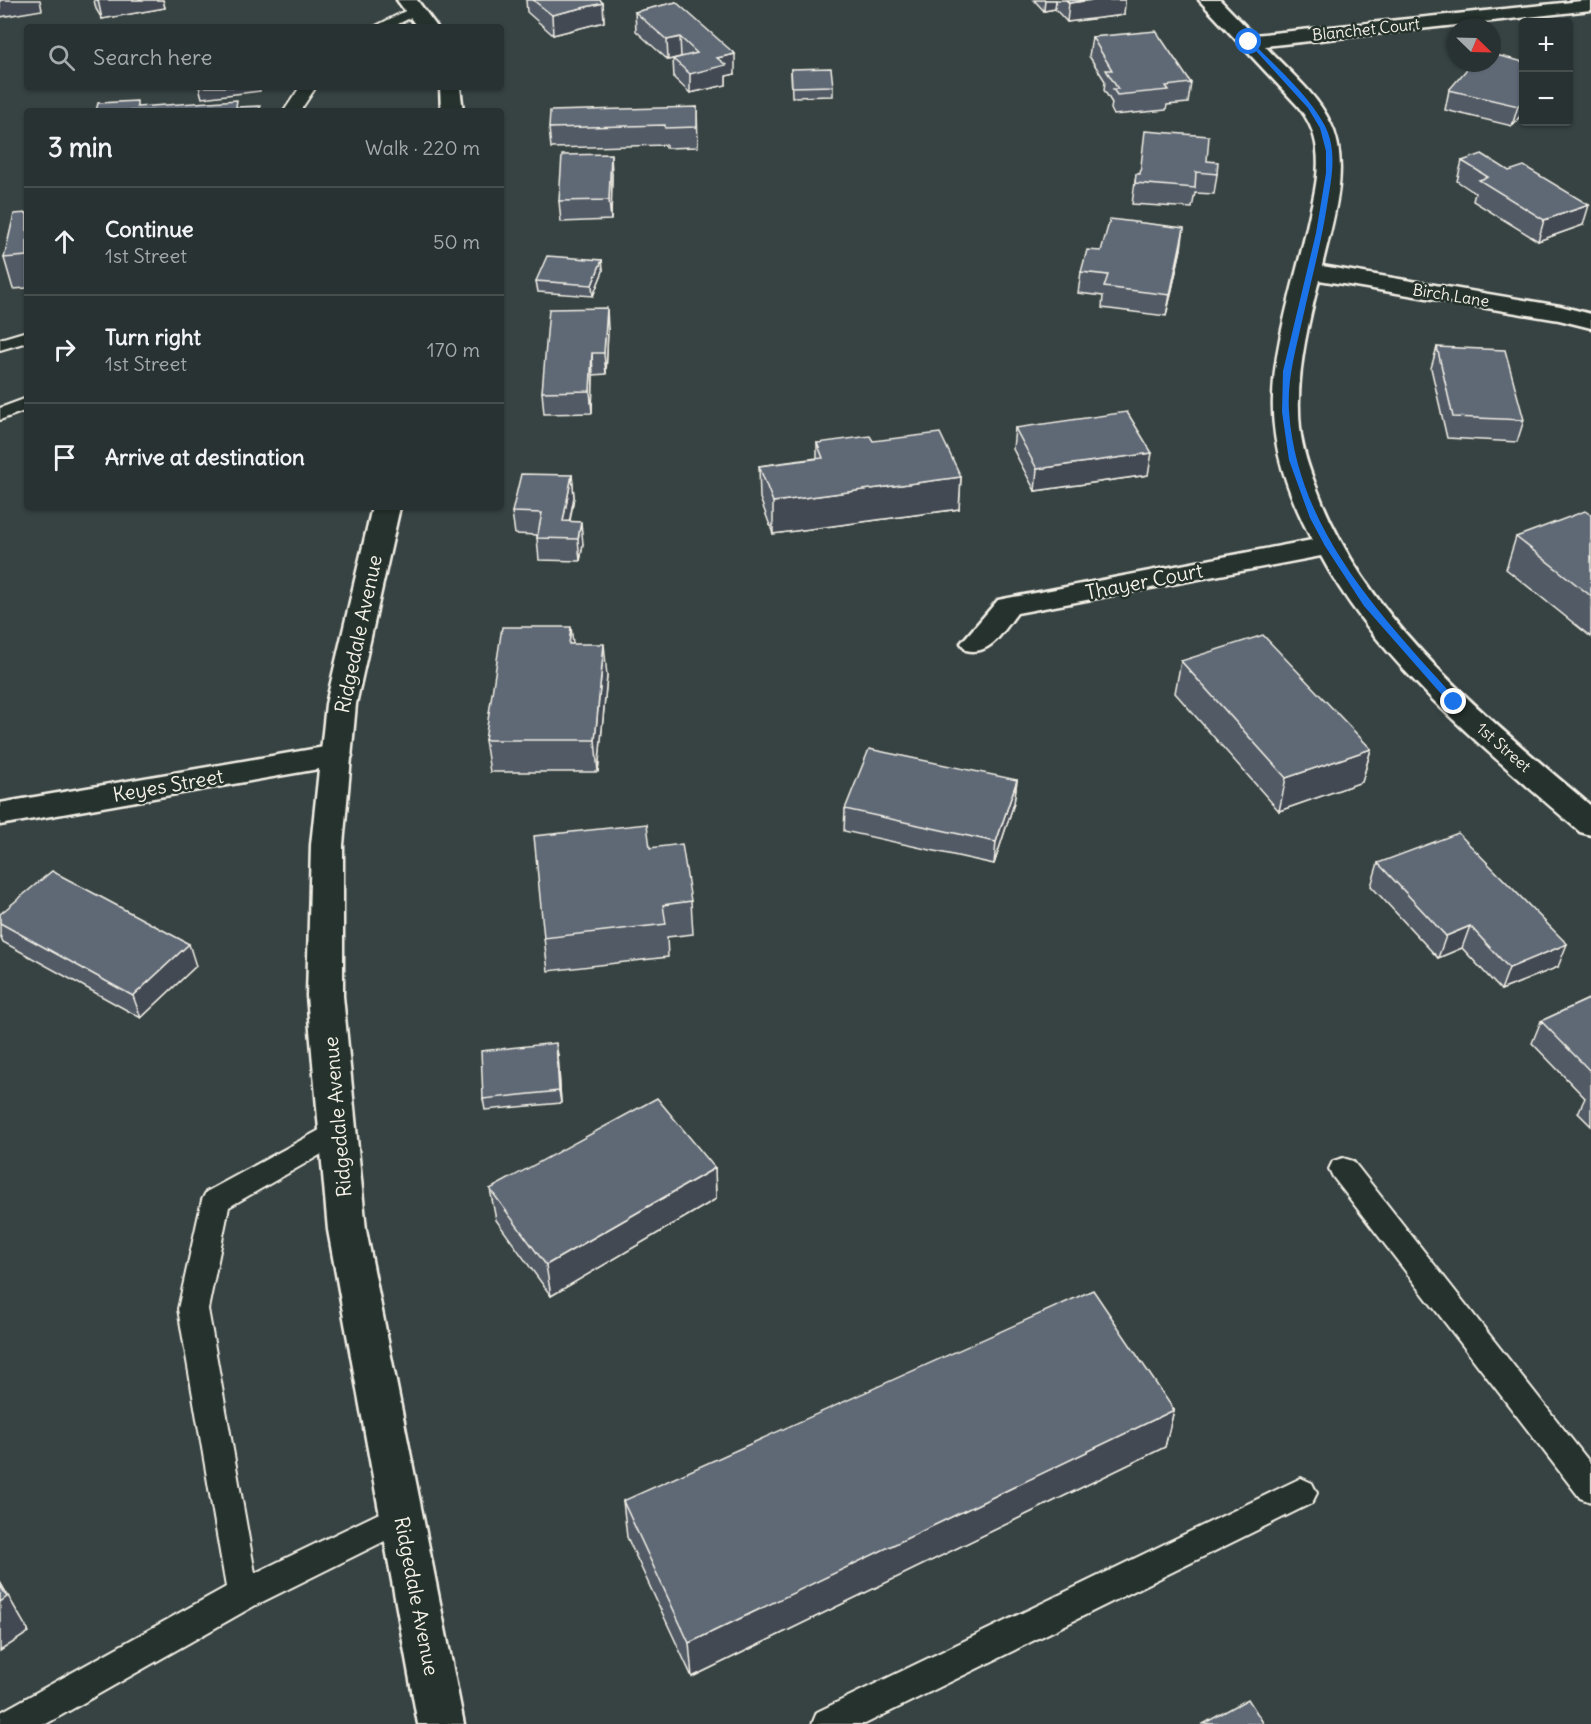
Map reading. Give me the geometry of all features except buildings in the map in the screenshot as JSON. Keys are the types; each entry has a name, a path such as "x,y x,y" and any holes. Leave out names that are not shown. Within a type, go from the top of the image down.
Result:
{"street":[{"name":"1st Street","path":"1209,0 1310,107 1323,128 1330,151 1326,193 1287,371 1286,412 1293,460 1314,518 1329,546 1367,604 1454,702 1591,824"},
{"name":"Blanchet Court","path":"1249,42 1591,4"},
{"path":"411,5 425,24"},
{"path":"450,90 452,108"},
{"name":"Birch Lane","path":"1310,271 1560,313 1591,321"},
{"name":"Ridgedale Avenue","path":"385,510 341,704 327,845 325,996 347,1230 402,1517 438,1723"},
{"name":"Thayer Court","path":"976,643 1008,606 1329,546"},
{"name":"Keyes Street","path":"0,814 336,756"}],"lane":[{"path":"385,24 411,5"},
{"path":"294,108 306,90"},
{"path":"0,332 24,337"},
{"path":"0,345 24,337"},
{"path":"0,414 24,405"},
{"path":"243,1595 193,1309 216,1200 338,1131"},
{"path":"1343,1169 1591,1488"},
{"path":"829,1724 1301,1493"},
{"path":"13,1724 243,1595 402,1517"}],"route":[{"path":"1249,42 1310,107 1323,128 1330,151 1329,173 1319,233 1287,371 1286,412 1293,460 1314,518 1329,546 1367,604 1416,662 1454,702"}]}
